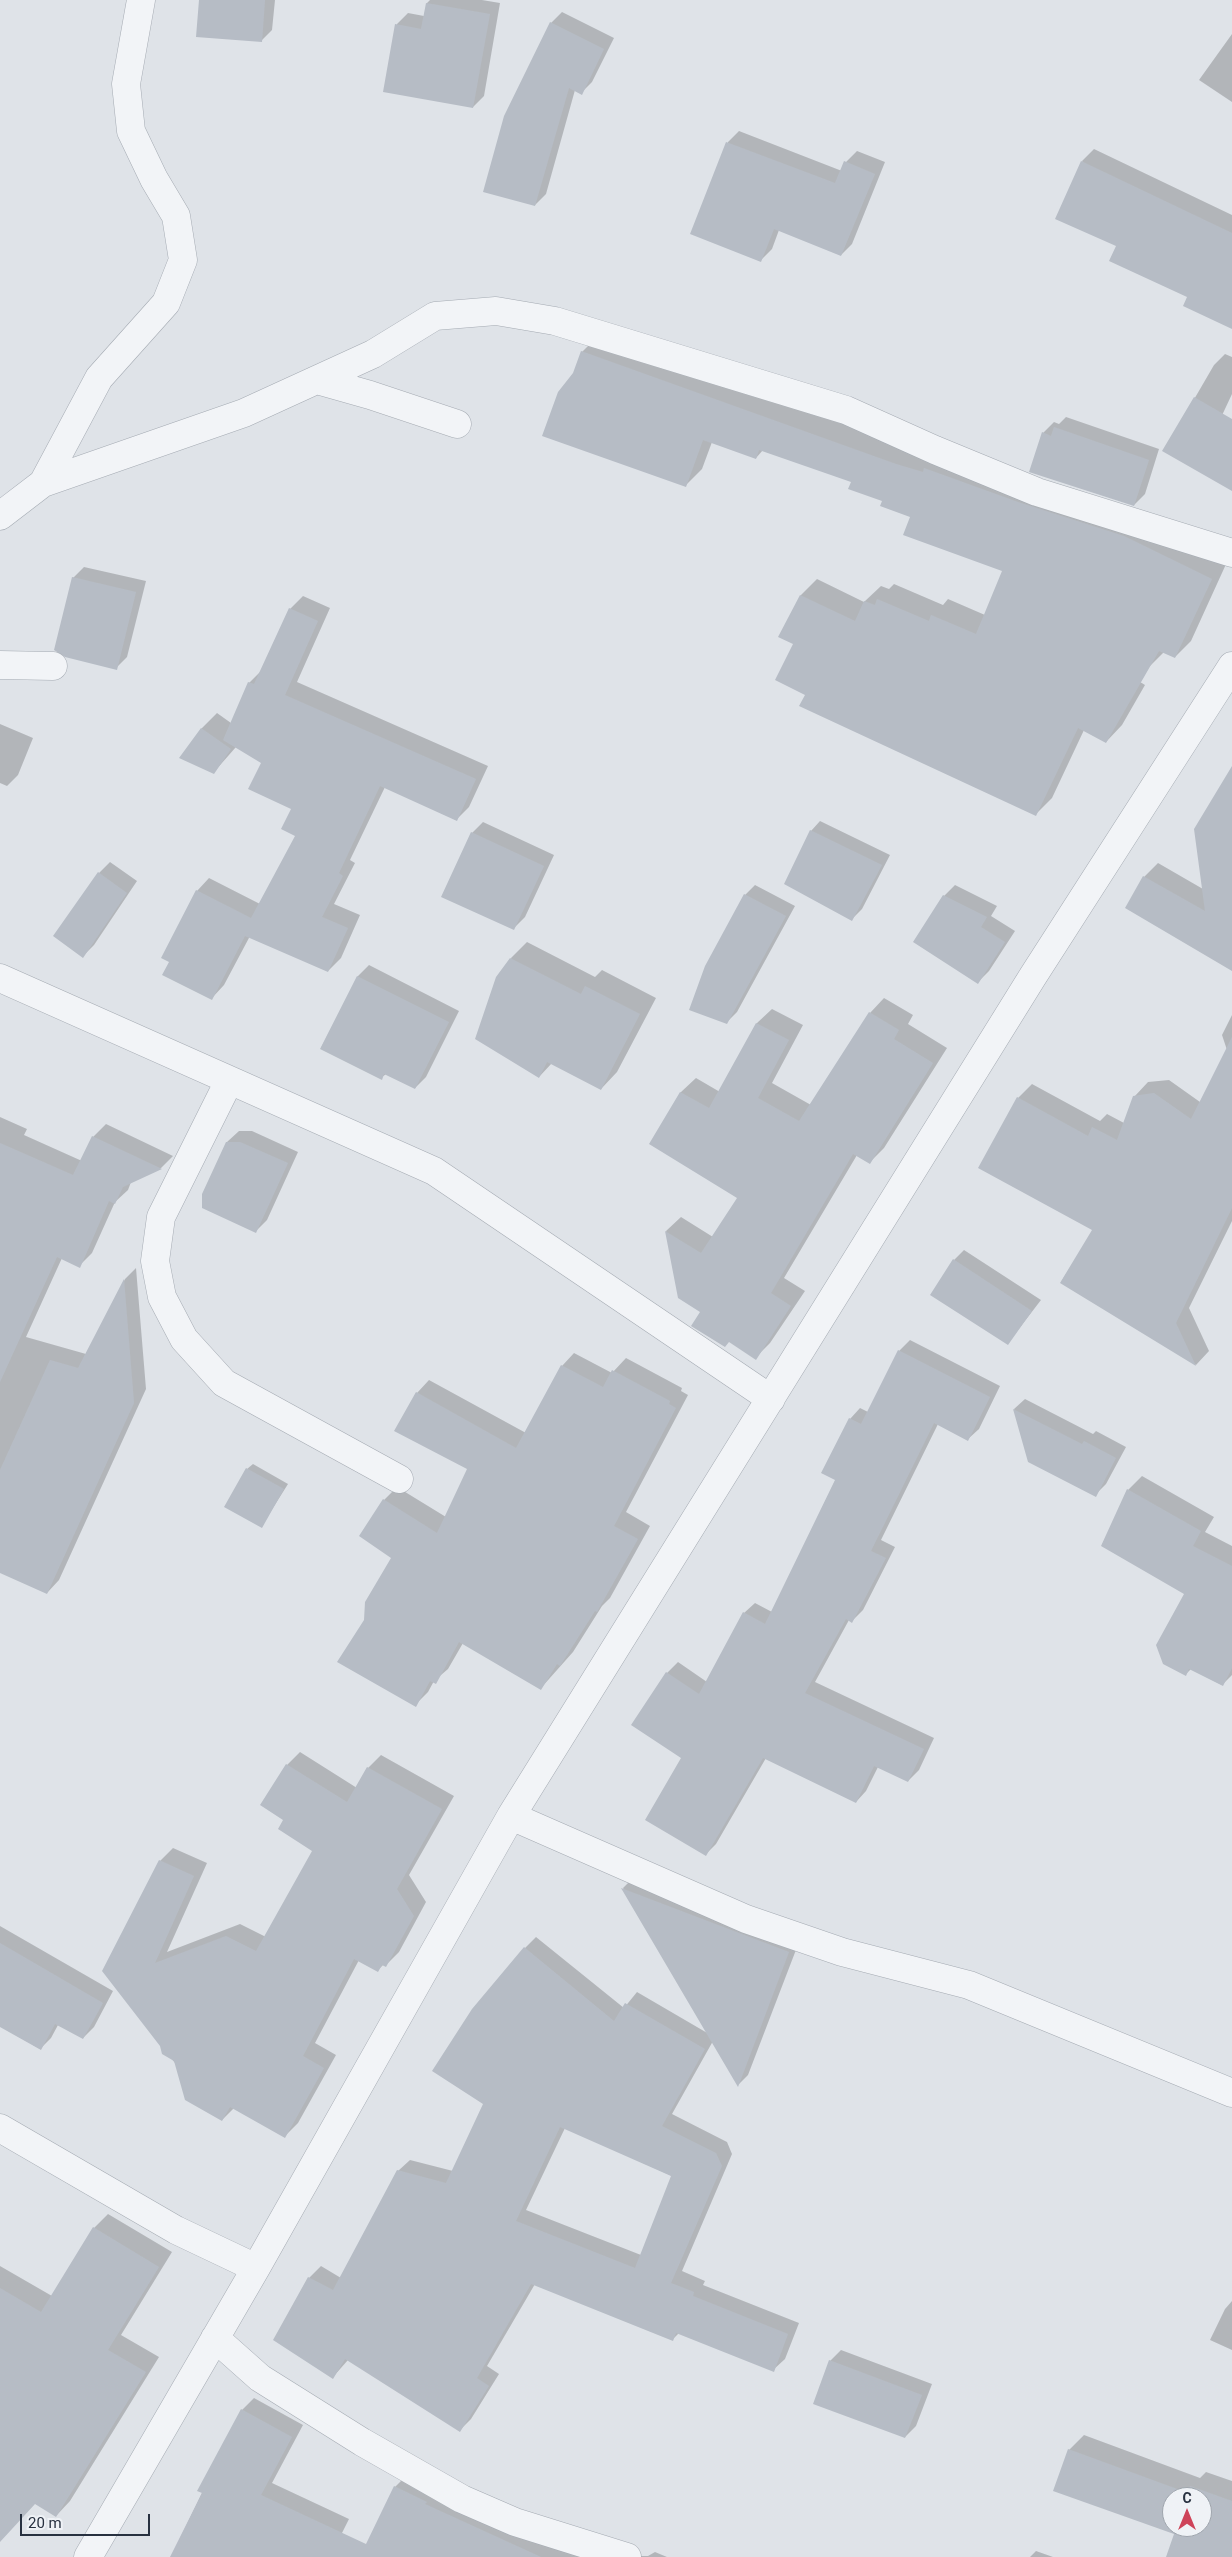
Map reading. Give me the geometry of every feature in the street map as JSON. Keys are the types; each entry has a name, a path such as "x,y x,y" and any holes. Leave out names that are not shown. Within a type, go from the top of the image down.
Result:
{"street":[{"path":"43,483 99,378 166,302 183,260 176,216 154,179 131,131 126,84 141,0"},
{"path":"0,516 43,483 244,413 373,354 435,316 496,310 555,321 846,410 935,450 1037,492 1232,553"},
{"path":"317,380 370,394 457,424"},
{"path":"0,665 53,666"},
{"path":"88,2557 256,2268 511,1816 772,1399 1033,976 1232,666"},
{"path":"0,978 434,1171 772,1399"},
{"path":"229,1081 161,1217 155,1261 162,1297 184,1339 224,1383 399,1479"},
{"path":"511,1816 746,1919 842,1952 969,1985 1232,2093"},
{"path":"0,2128 176,2230 256,2268"},
{"path":"215,2338 260,2378 362,2442 462,2499 516,2522 627,2557"}],"building":[{"path":"199,0 265,0 262,42 196,37"},
{"path":"426,3 490,14 473,108 383,92 395,24 421,29"},
{"path":"550,22 604,49 582,95 569,88 535,206 483,192 504,116"},
{"path":"726,142 835,183 844,161 875,174 841,256 774,229 761,262 690,234"},
{"path":"1081,161 1232,233 1232,329 1183,306 1187,297 1109,261 1116,246 1055,219"},
{"path":"581,351 896,464 923,472 924,468 1018,502 1124,536 1212,579 1175,658 1159,651 1106,743 1078,728 1036,816 799,706 805,695 775,680 793,644 778,637 800,595 855,621 864,601 875,605 877,599 929,621 931,615 976,634 1002,571 903,535 910,517 880,506 882,501 848,489 851,482 759,450 756,459 703,440 686,487 542,436 558,392 573,373"},
{"path":"1194,397 1232,419 1232,491 1162,451"},
{"path":"1054,427 1149,460 1134,506 1029,472 1042,432 1051,436"},
{"path":"72,577 136,592 117,670 65,657 54,650"},
{"path":"289,608 318,621 285,695 476,779 457,821 380,786 339,873 343,876 322,917 348,928 328,972 245,936 212,1000 162,975 169,962 161,958 196,890 251,918 295,836 281,829 291,809 248,789 261,763 223,740 248,682 254,684"},
{"path":"201,728 231,749 214,774 179,758"},
{"path":"1232,766 1232,971 1125,908 1143,876 1205,911 1194,829"},
{"path":"810,830 882,865 852,921 784,884"},
{"path":"471,832 544,866 514,930 441,897"},
{"path":"98,872 127,893 83,958 53,936"},
{"path":"744,894 786,916 727,1024 689,1010 705,966"},
{"path":"943,895 987,917 981,927 1005,942 978,984 913,942"},
{"path":"510,958 581,994 585,986 640,1014 601,1090 547,1062 539,1078 475,1039 496,977"},
{"path":"357,976 449,1022 415,1089 384,1074 382,1080 320,1049"},
{"path":"869,1012 899,1030 894,1039 933,1063 870,1164 853,1154 771,1293 791,1306 756,1360 729,1342 725,1347 691,1326 700,1312 678,1298 665,1231 701,1253 737,1198 649,1144 680,1092 709,1108 756,1023 789,1040 758,1098 799,1121"},
{"path":"1232,1037 1232,1208 1176,1323 1196,1366 1060,1283 1092,1230 978,1168 1017,1097 1088,1136 1092,1127 1117,1140 1133,1096 1154,1093 1191,1119"},
{"path":"92,1136 162,1169 123,1187 115,1204 109,1201 80,1268 57,1257 0,1382 0,1143 73,1175"},
{"path":"226,1142 240,1142 288,1163 256,1233 202,1208 202,1194"},
{"path":"953,1259 1032,1311 1008,1345 930,1295"},
{"path":"124,1279 134,1403 47,1594 0,1573 0,1470 50,1360 78,1368"},
{"path":"898,1350 990,1397 968,1441 934,1423 871,1551 886,1558 852,1623 846,1619 805,1693 924,1749 908,1782 874,1766 856,1803 763,1758 706,1856 645,1820 681,1758 631,1725 666,1672 699,1694 743,1612 765,1624 835,1480 821,1473 849,1418 861,1424"},
{"path":"561,1365 603,1387 612,1370 670,1401 669,1404 676,1408 614,1526 638,1539 597,1612 595,1611 560,1666 557,1664 541,1690 459,1642 436,1684 430,1681 416,1707 337,1662 364,1620 365,1602 391,1558 359,1536 383,1499 437,1533 467,1469 394,1431 416,1392 516,1448"},
{"path":"1013,1409 1082,1444 1084,1441 1116,1458 1096,1497 1028,1462"},
{"path":"246,1468 284,1489 262,1528 224,1507"},
{"path":"1127,1489 1201,1531 1193,1546 1232,1566 1232,1668 1223,1686 1189,1669 1186,1676 1163,1664 1156,1645 1184,1594 1101,1546"},
{"path":"286,1764 347,1802 367,1767 442,1809 397,1889 414,1916 386,1967 382,1965 378,1972 354,1959 303,2056 324,2068 285,2138 230,2107 222,2121 185,2100 174,2061 162,2054 160,2046 102,1971 159,1860 194,1876 155,1963 226,1936 256,1951 312,1851 278,1829 283,1820 260,1805"},
{"path":"621,1888 789,1952 738,2087"},
{"path":"0,1943 103,2003 83,2039 55,2024 41,2050 0,2027"},
{"path":"524,1947 614,2021 625,2003 705,2049 662,2126 716,2153 722,2166 671,2283 694,2292 693,2296 788,2334 774,2372 676,2333 673,2341 531,2284 477,2378 489,2386 460,2432 345,2359 333,2379 273,2340 308,2277 333,2290 397,2170 446,2183 483,2104 432,2071 472,2009","holes":["560,2127 671,2176 635,2268 516,2221"]},
{"path":"93,2227 159,2267 108,2350 146,2372 56,2517 35,2504 0,2542 0,2288 41,2312"},
{"path":"829,2360 922,2395 905,2438 813,2404"},
{"path":"241,2409 292,2437 261,2495 366,2544 394,2486 427,2502 425,2504 541,2557 170,2557 202,2493 197,2491"},
{"path":"1068,2449 1172,2487 1162,2487 1162,2530 1053,2491"},
{"path":"1212,2494 1232,2501 1232,2557 1166,2557 1173,2537 1212,2537"}]}
